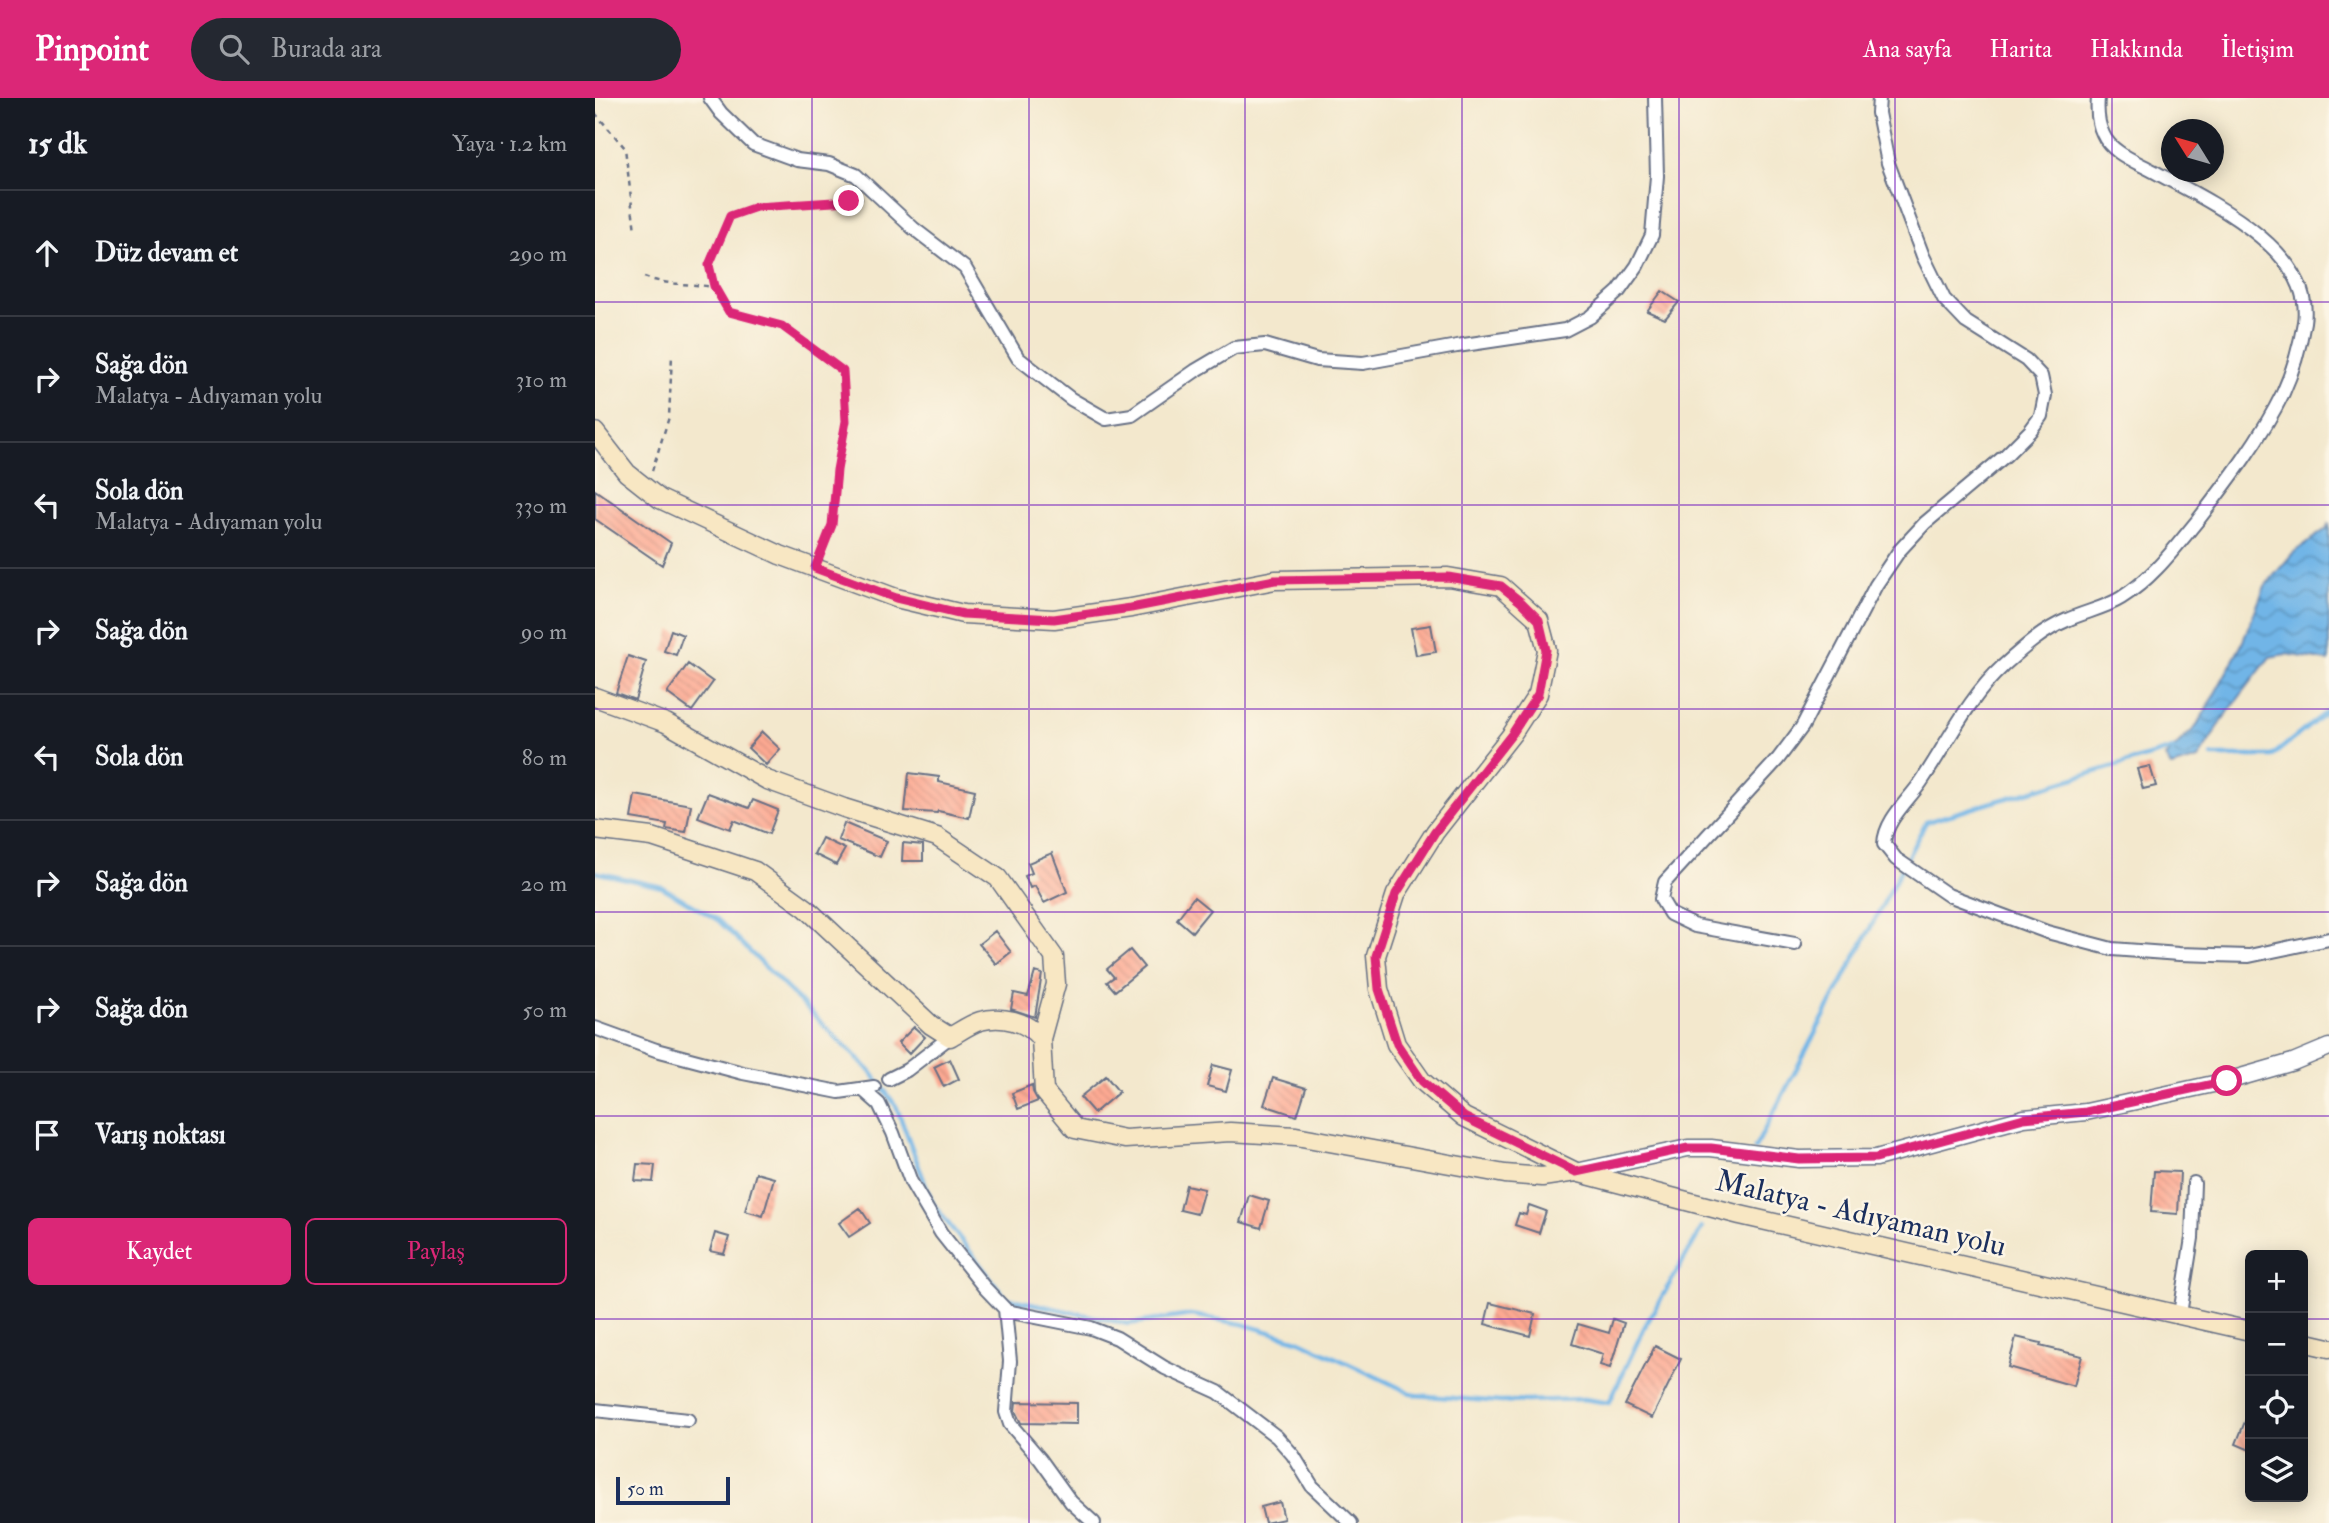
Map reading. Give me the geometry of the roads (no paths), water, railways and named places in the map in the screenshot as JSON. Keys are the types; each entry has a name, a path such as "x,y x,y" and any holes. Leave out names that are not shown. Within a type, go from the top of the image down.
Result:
{"main road":[{"name":"Malatya - Adıyaman yolu","path":"595,432 627,473 660,499 780,555 896,598 963,614 1054,619 1131,608 1275,580 1448,577 1501,586 1539,620 1546,650 1538,694 1512,734 1428,842 1396,894 1376,956 1379,989 1397,1044 1422,1081 1464,1117 1576,1172 1740,1215 2245,1330"},
{"path":"595,697 666,723 767,780 937,837 998,878 1054,957 1056,984 1041,1039 1044,1091 1075,1129 1125,1139 1230,1132 1296,1136 1505,1174 1542,1177 1576,1172"},
{"path":"595,830 652,837 755,871 806,908 930,1025 950,1038 979,1021 1010,1019 1035,1031 1041,1039"},
{"path":"2308,1343 2329,1348"}],"street":[{"path":"710,98 721,113 753,144 797,160 829,164 856,175 965,268 1018,358 1071,399 1106,419 1132,415 1195,371 1234,348 1265,345 1317,360 1363,363 1565,330 1590,317 1619,291 1637,266 1652,235 1657,176 1655,98"},
{"path":"1795,944 1695,926 1670,914 1661,899 1665,882 1778,759 1802,727 1875,585 1899,551 1925,523 2030,432 2041,416 2045,395 2041,376 2026,360 1966,322 1944,299 1923,256 1888,163 1878,113 1879,98"},
{"path":"2098,98 2097,110 2103,136 2117,151 2248,226 2287,263 2300,284 2305,318 2298,352 2283,392 2244,459 2167,559 2147,580 2118,600 2065,620 2039,636 2001,668 1976,699 1885,832 1884,844 1896,859 1912,872 1948,895 2047,932 2112,949 2249,956 2329,939"},
{"path":"595,1027 656,1050 743,1073 839,1092 868,1088 879,1104 911,1182 941,1233 1006,1311 1010,1361 1006,1412 1010,1424 1071,1502 1094,1523"},
{"path":"889,1079 907,1070 950,1038"},
{"path":"1576,1172 1688,1148 1711,1148 1799,1159 1876,1158 2024,1118 2086,1112 2227,1081 2293,1062 2329,1046"},
{"path":"2180,1314 2192,1238 2194,1183"},
{"path":"1006,1311 1091,1328 1118,1338 1165,1368 1218,1392 1277,1437 1293,1455 1312,1486 1351,1523"},
{"path":"595,1410 688,1420"}],"water":[{"path":"2329,523 2329,661 2286,654 2270,657 2225,716 2198,759 2171,767 2165,757 2197,726 2241,646 2265,586 2293,553 2326,529"}],"waterway":[{"path":"2212,756 2272,756 2329,710"},
{"path":"1755,1148 1926,822 2173,749"},
{"path":"595,872 662,887 718,920 871,1072 896,1106 933,1204 1006,1298 1128,1324 1192,1315 1242,1324 1298,1340 1415,1395 1501,1402 1584,1399 1609,1403 1644,1328 1702,1228"}]}
